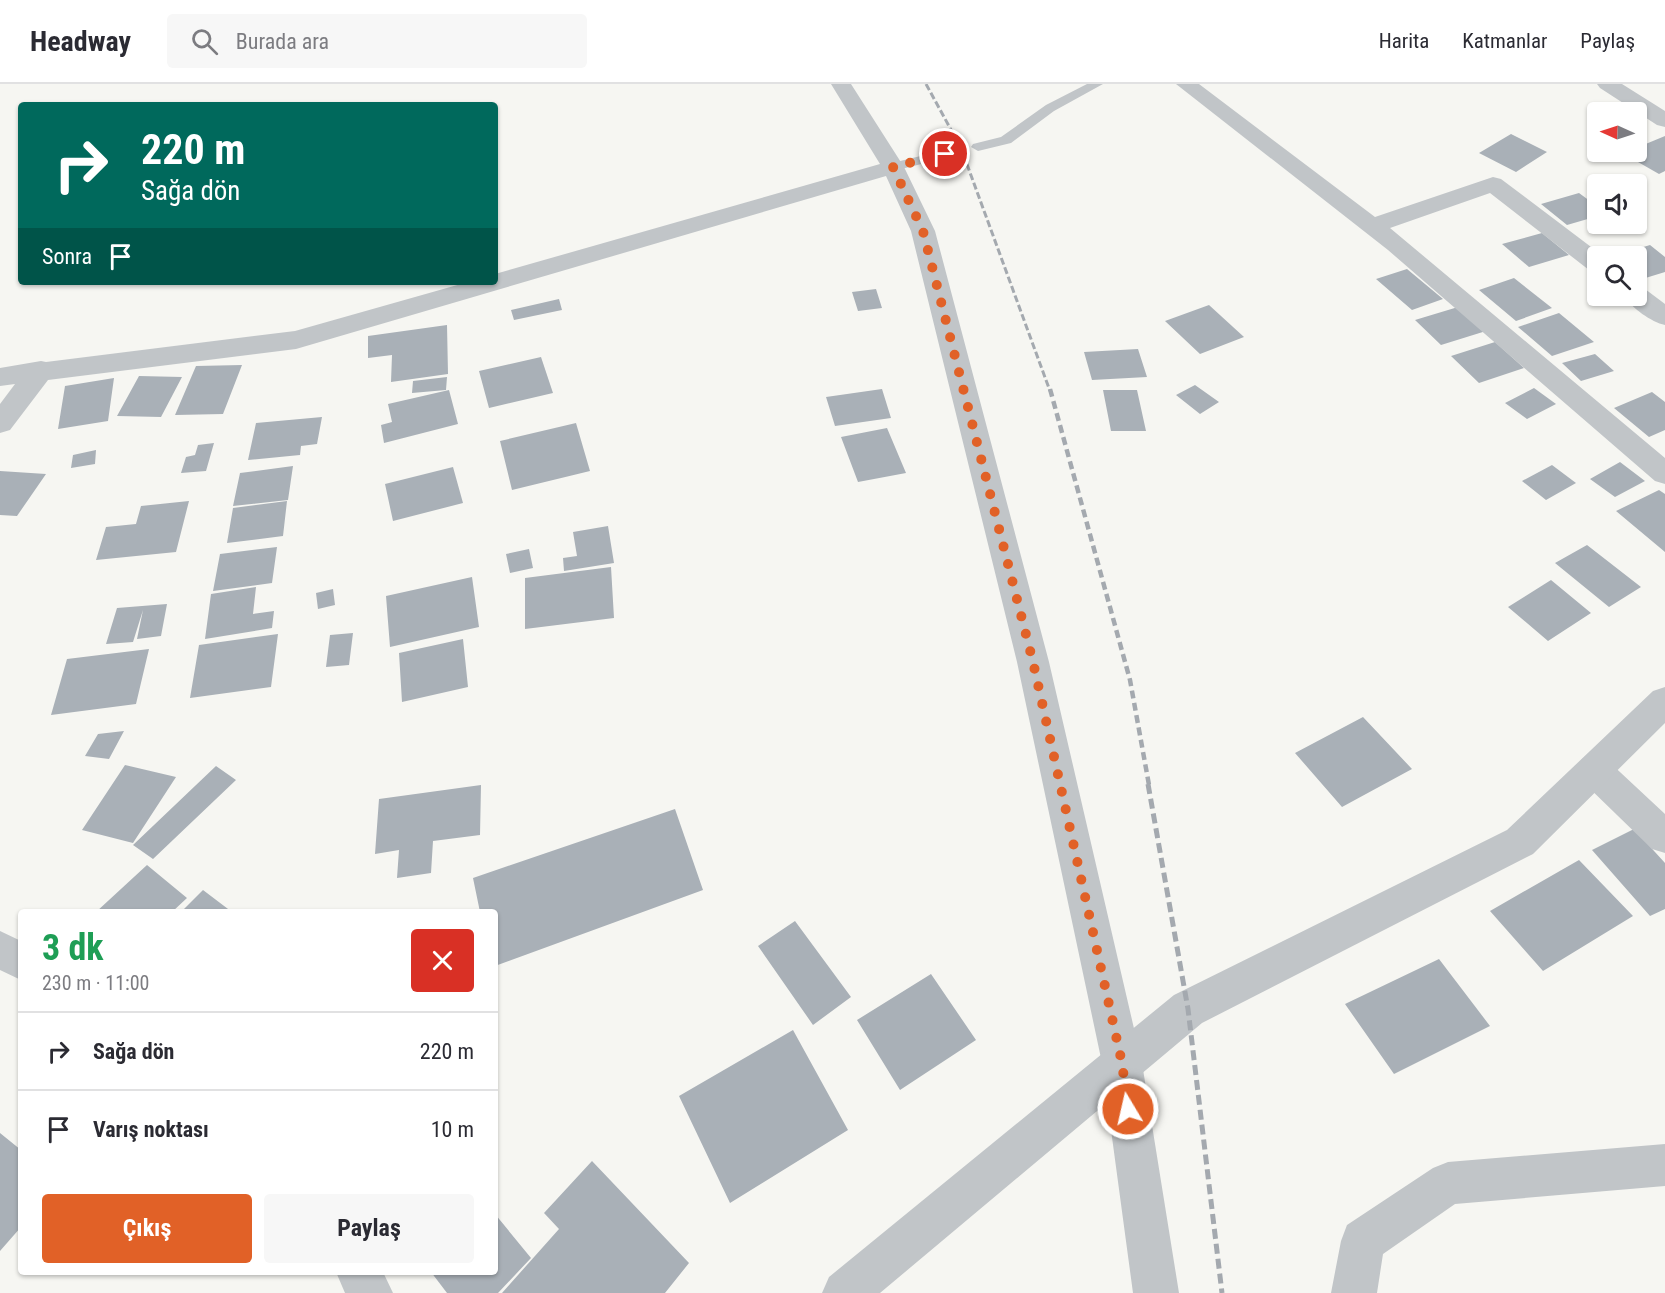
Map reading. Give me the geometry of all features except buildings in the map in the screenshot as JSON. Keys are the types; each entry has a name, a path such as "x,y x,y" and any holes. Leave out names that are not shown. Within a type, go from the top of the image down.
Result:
{"street":[{"path":"842,84 893,167 923,231 1033,662 1122,1063 1156,1293"},
{"path":"1186,84 1372,226 1665,474"},
{"path":"1607,84 1665,120"},
{"path":"498,281 893,167"},
{"path":"1372,226 1493,184 1587,257"},
{"path":"0,376 296,340 486,285"},
{"path":"1647,303 1665,317"},
{"path":"0,423 41,370"},
{"path":"844,1293 1188,1009 1520,842 1665,701"},
{"path":"1594,770 1665,837"},
{"path":"0,950 18,959"},
{"path":"1354,1293 1363,1241 1448,1183 1665,1165"},
{"path":"360,1275 370,1293"}],"lane":[{"path":"978,147 1006,140 1050,108 1097,84"},
{"path":"893,167 945,154"}],"railway":[{"path":"926,84 961,148 1050,391"},
{"path":"1050,389 1130,680 1149,785"},
{"path":"1148,784 1188,1009 1222,1293"}],"route":[{"path":"945,154 893,167 923,231 1033,662 1122,1063 1128,1109"}]}
